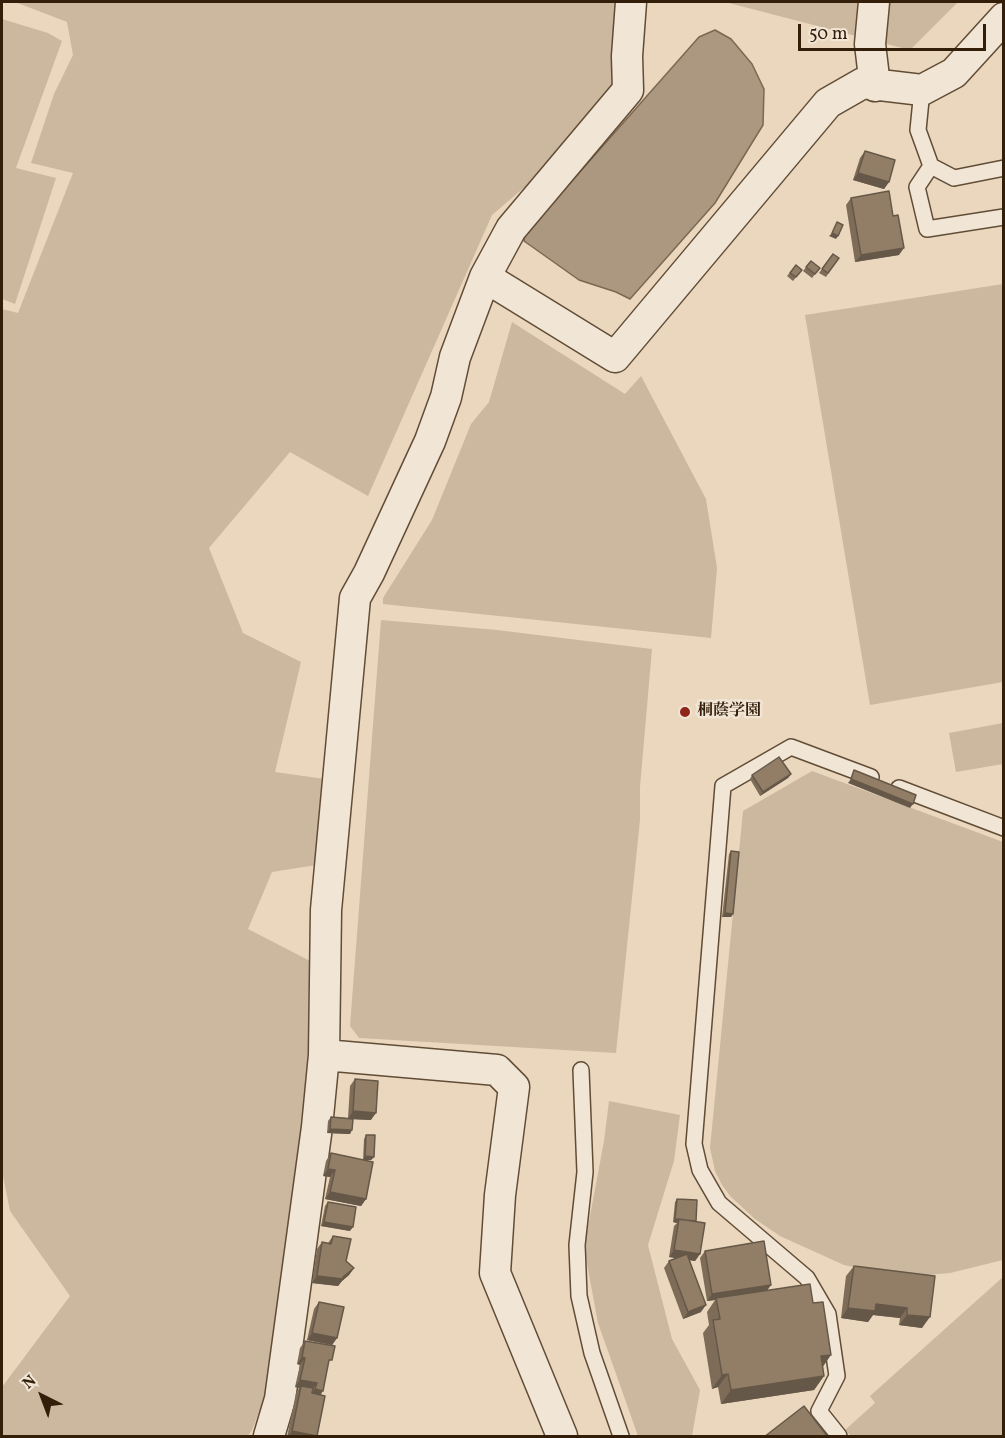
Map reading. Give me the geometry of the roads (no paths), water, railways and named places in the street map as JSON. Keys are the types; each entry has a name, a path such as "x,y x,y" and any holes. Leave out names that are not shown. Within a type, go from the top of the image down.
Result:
{"street":[{"path":"269,1437 280,1399 317,1127 324,1055 326,910 354,598 369,573 430,441 446,396 455,357 485,277 511,229 628,90 627,56 631,2"},
{"path":"874,2 870,44 875,86"},
{"path":"485,277 615,357 828,104 864,83 922,90 954,73 1004,18"},
{"path":"324,1055 497,1070 514,1087 501,1195 495,1273 562,1437"}],"lane":[{"path":"922,90 918,130 931,166 954,178 1004,168"},
{"path":"931,166 918,187 927,229 1004,217"},
{"path":"838,1437 819,1411 837,1376 828,1314 807,1278 719,1203 700,1170 694,1144 723,786 791,747 1004,828"},
{"path":"581,1070 585,1172 578,1245 579,1296 592,1353 621,1437"}],"place":[{"name":"桐蔭学園","path":"685,712"}]}
